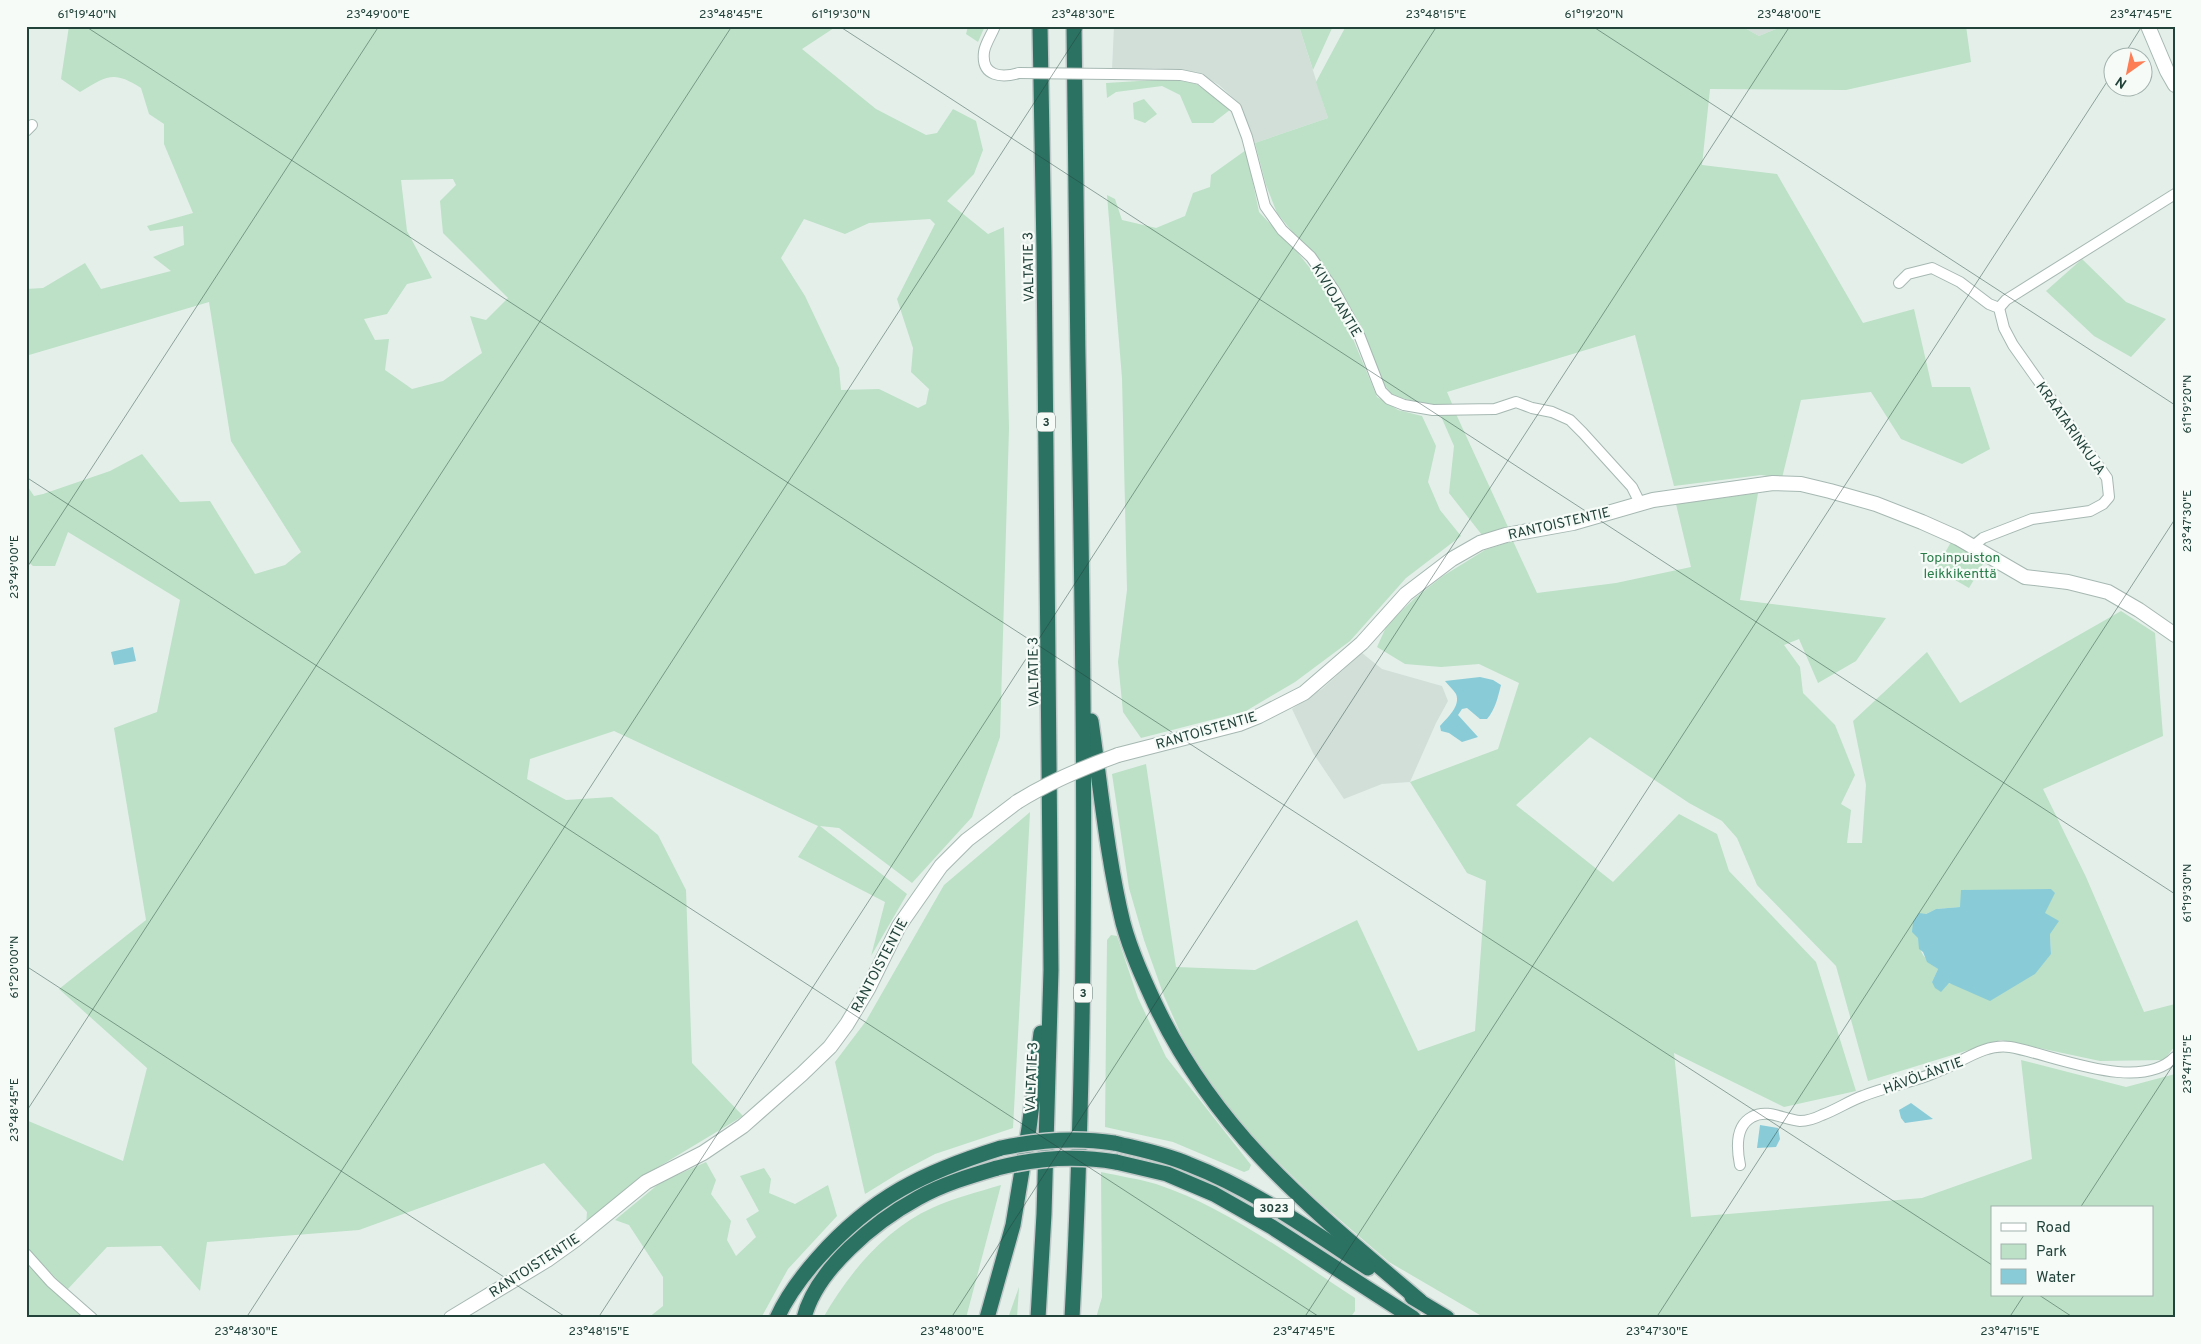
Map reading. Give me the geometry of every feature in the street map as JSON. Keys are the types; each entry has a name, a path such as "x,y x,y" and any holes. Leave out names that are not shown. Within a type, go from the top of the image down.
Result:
{"highway":[{"name":"VALTATIE 3","path":"1038,1318 1044,1214 1051,970 1040,26"},
{"name":"3","path":"1072,1318 1083,1033 1084,668 1074,26"},
{"path":"1084,668 1113,874 1124,925 1139,971 1176,1047 1222,1114 1257,1155 1320,1217 1420,1302"},
{"path":"987,1318 1004,1264 1013,1225 1030,1128 1038,1052 1051,970"},
{"name":"3023","path":"777,1318 805,1273 844,1230 881,1200 931,1172 961,1160 1001,1148 1038,1140 1095,1140 1114,1143 1187,1163 1218,1177 1274,1208 1447,1318"},
{"name":"3023","path":"804,1318 812,1295 829,1270 857,1243 886,1220 926,1194 997,1168 1038,1160 1072,1158 1116,1162 1168,1174 1214,1194 1272,1227 1413,1318"}],"street":[{"name":"KIVIOJANTIE","path":"995,26 984,51 988,68 996,75 1005,77 1020,74 1181,75 1200,79 1236,108 1247,137 1265,206 1282,230 1311,257 1334,290 1360,337 1381,391 1389,398 1404,405 1433,410 1495,410 1516,402 1552,412 1570,420 1583,432 1632,488 1640,503"},
{"path":"2148,26 2175,85"},
{"path":"1899,283 1908,274 1932,268 1960,282 1989,304 1999,308 2006,300 2175,194"},
{"name":"KRAATARINKUJA","path":"1972,547 1983,538 2032,519 2090,511 2103,504 2109,497 2107,478 2013,345 2004,328 1999,308"},
{"name":"RANTOISTENTIE","path":"452,1318 554,1255 646,1182 702,1153 743,1126 796,1080 830,1047 847,1024 871,982 899,926 941,866 967,840 1017,802 1043,786 1072,772 1118,755 1238,724 1304,693 1362,643 1406,594 1452,559 1480,543 1506,535 1573,523 1640,503 1773,483 1801,484 1876,504 1922,522 2025,577 2068,582 2108,592 2139,610 2175,635"},
{"name":"HÄVÖLÄNTIE","path":"1740,1166 1739,1136 1744,1124 1752,1117 1766,1113 1802,1121 1822,1115 1864,1096 1938,1072 1984,1049 2010,1047 2064,1062 2121,1072 2144,1071 2175,1057"},
{"path":"26,1254 51,1282 92,1318"}],"shaded area":[{"path":"1114,26 1299,26 1328,118 1255,143 1240,104 1219,85 1197,72 1154,68 1112,69"},
{"path":"1741,26 1783,26 1759,36"},
{"path":"1362,653 1382,669 1442,686 1448,701 1436,723 1410,782 1382,784 1344,799 1313,753 1292,709 1322,689"}],"green space":[{"path":"69,26 837,26 802,49 876,109 926,135 937,133 953,109 976,121 983,150 974,174 947,201 988,234 1004,227 1009,428 1000,737 972,817 912,883 839,828 820,826 907,894 871,956 885,902 798,857 818,826 614,731 530,759 527,779 566,800 612,797 658,835 686,890 692,1063 743,1116 635,1181 586,1226 587,1212 544,1163 359,1230 207,1242 200,1291 161,1246 107,1247 67,1290 26,1247 26,1120 123,1161 147,1068 59,989 146,920 114,728 157,712 180,600 68,532 55,566 33,566 26,560 26,488 28,487 34,496 43,494 110,471 142,454 180,502 210,501 255,574 285,565 301,552 231,441 209,302 29,355 26,363 26,289 43,288 85,263 101,289 171,271 153,257 184,245 183,226 150,231 147,226 193,213 164,144 164,124 149,114 141,88 123,79 110,77 80,92 61,79","holes":["453,179 456,185 440,201 443,233 508,298 486,320 470,316 482,353 443,381 412,389 385,370 389,339 375,340 364,319 387,314 407,284 432,278 407,231 401,180","804,219 845,234 869,223 930,219 935,224 897,299 913,348 911,372 929,389 926,404 918,408 879,389 841,390 839,368 805,296 781,258"]},
{"path":"968,26 985,26 978,42 966,34"},
{"path":"1299,26 1333,26 1313,70"},
{"path":"1346,26 1741,26 1759,36 1783,26 1966,26 1971,62 1846,90 1710,89 1702,165 1777,174 1863,323 1914,309 1932,387 1970,387 1990,449 1962,464 1901,439 1871,392 1801,400 1782,478 1761,475 1674,486 1635,335 1447,392 1453,406 1422,403 1393,396 1383,383 1299,240 1277,213 1266,185 1255,143 1328,118 1316,82"},
{"path":"1172,79 1196,84 1231,109 1213,123 1192,123 1180,95 1162,86 1116,92 1107,98 1106,83"},
{"path":"1144,99 1157,114 1145,123 1134,119 1133,103"},
{"path":"1246,150 1259,212 1298,253 1321,282 1344,317 1377,397 1398,410 1422,416 1436,446 1428,482 1440,510 1461,536 1406,578 1350,641 1295,682 1246,711 1141,738 1123,712 1118,662 1127,590 1122,378 1107,195 1115,199 1122,220 1156,228 1185,216 1193,193 1210,187 1211,175"},
{"path":"2082,259 2126,302 2166,319 2131,357 2094,336 2046,291"},
{"path":"1440,414 1456,414 1508,527 1482,535 1449,493 1454,446"},
{"path":"1758,493 1740,600 1886,618 1856,661 1818,683 1799,639 1784,645 1800,667 1803,693 1835,725 1855,775 1841,804 1851,810 1847,843 1862,843 1866,785 1853,721 1927,652 1960,703 2121,611 2155,633 2163,736 2043,789 2086,877 2144,1012 2175,1004 2175,1046 2164,1060 2100,1061 2001,1040 1868,1081 1836,966 1757,885 1737,838 1722,821 1689,803 1590,737 1516,805 1613,882 1679,814 1717,834 1729,871 1816,962 1856,1091 1784,1107 1674,1053 1691,1217 1922,1198 2032,1159 2021,1060 2126,1087 2175,1074 2175,1318 1485,1318 1389,1262 1318,1201 1248,1133 1222,1100 1184,1041 1164,996 1144,940 1129,888 1112,774 1146,764 1176,967 1255,970 1357,920 1418,1051 1475,1031 1486,881 1467,873 1410,782 1498,749 1519,683 1479,664 1441,667 1405,664 1377,647 1387,625 1415,598 1443,576 1485,550 1513,541 1537,593 1616,583 1691,567 1676,504","holes":["1960,907 2050,934 2051,954 1957,985 1932,982 1938,969 1924,957 1919,944 1926,914 1936,909"]},
{"name":"Topinpuiston leikkikenttä","path":"1951,542 1985,561 1969,588 1936,569"},
{"path":"1030,812 1013,1128 935,1154 865,1194 835,1062 866,1021 944,885"},
{"path":"1111,935 1117,936 1138,998 1166,1057 1251,1165 1249,1170 1244,1172 1173,1142 1105,1127 1107,940"},
{"path":"706,1162 716,1180 711,1194 731,1221 727,1240 736,1256 756,1237 746,1219 759,1211 740,1176 764,1168 771,1179 769,1193 795,1204 828,1185 837,1216 788,1269 761,1318 648,1318 663,1306 663,1277 629,1225 615,1220 661,1182"},
{"path":"1101,1172 1156,1184 1209,1206 1283,1250 1355,1298 1355,1311 1350,1318 1096,1318 1102,1297"},
{"path":"1001,1185 966,1318 823,1318 856,1269 883,1240 899,1228 940,1204"},
{"path":"26,1261 56,1293 86,1318 26,1318"},
{"path":"1019,1287 1017,1318 1008,1318"}],"water":[{"path":"133,647 136,661 114,665 111,652"},
{"path":"1480,677 1493,680 1501,685 1499,694 1487,719 1480,719 1467,708 1462,709 1458,715 1478,737 1462,742 1449,733 1441,731 1440,726 1457,703 1455,692 1445,681"},
{"path":"2051,889 2055,893 2045,913 2059,921 2050,934 2051,954 2035,974 1990,1001 1949,983 1941,992 1935,988 1932,982 1938,969 1927,962 1923,952 1919,949 1918,938 1912,932 1913,922 1919,913 1926,914 1936,909 1960,907 1961,890"},
{"path":"1911,1103 1933,1119 1905,1123 1901,1118 1899,1110"},
{"path":"1760,1125 1778,1128 1780,1139 1776,1147 1757,1148"}]}
